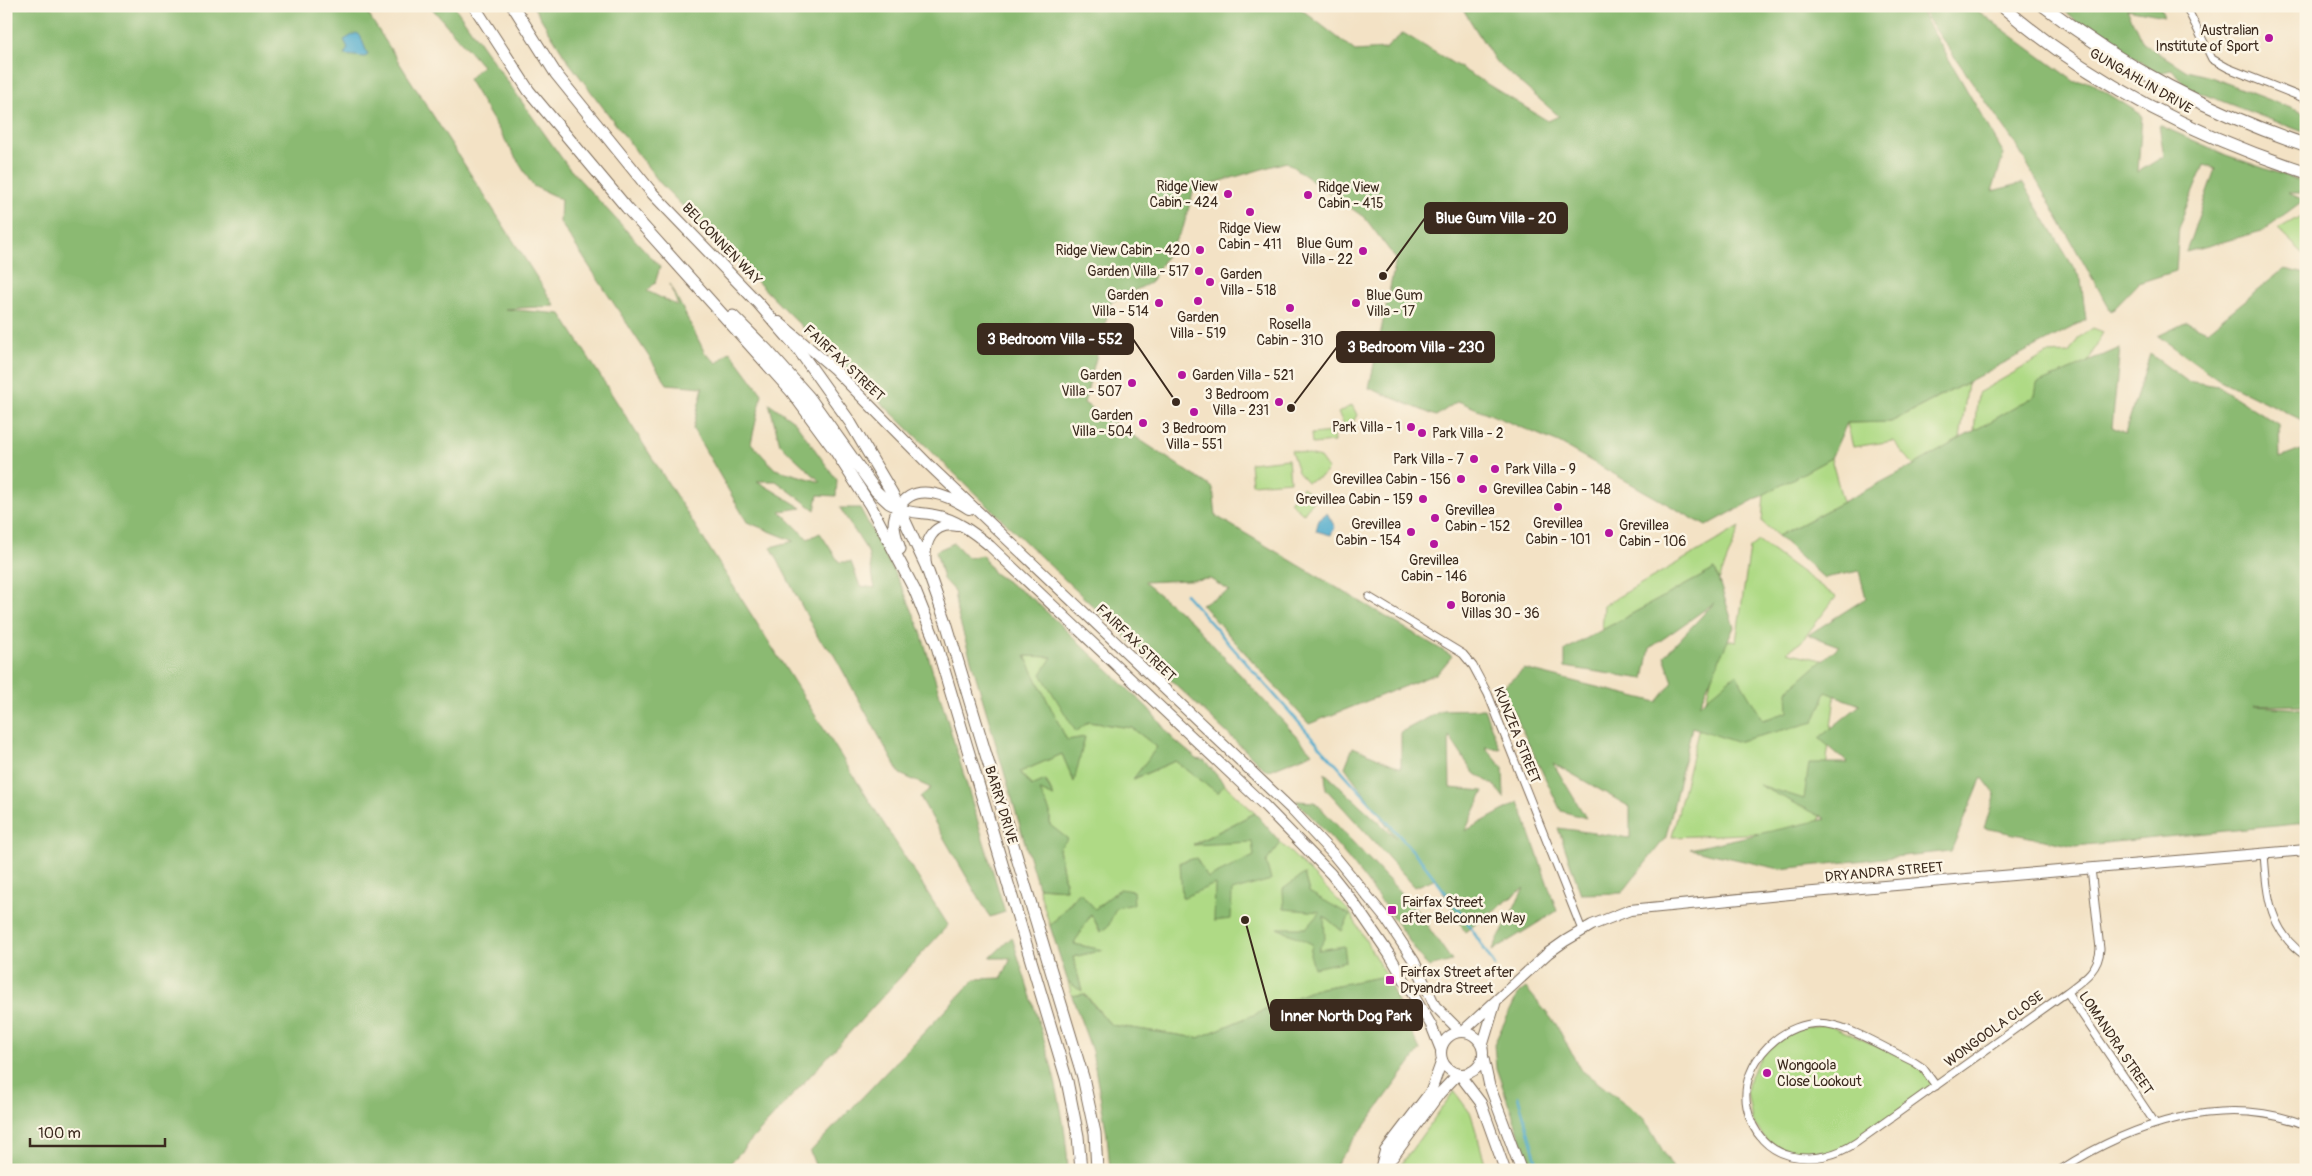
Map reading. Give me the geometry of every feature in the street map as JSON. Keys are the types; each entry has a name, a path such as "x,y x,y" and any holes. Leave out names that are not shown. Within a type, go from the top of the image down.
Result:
{"highway":[{"name":"GUNGAHLIN DRIVE","path":"2002,6 2050,44 2084,67 2160,112 2240,148 2306,172"},
{"name":"GUNGAHLIN DRIVE","path":"2044,6 2102,47 2176,92 2254,128 2306,146"}],"main road":[{"path":"474,6 529,90 627,208 669,254 778,362 822,414 876,490 889,503 899,508"},
{"name":"BELCONNEN WAY","path":"513,6 556,74 653,194 758,303 798,349 833,396 866,447 899,508"},
{"name":"BARRY DRIVE","path":"669,254 791,391 845,465 870,505 915,591 942,662 1068,1081 1078,1136 1081,1170"},
{"name":"FAIRFAX STREET","path":"758,303 834,370 992,525 1291,809 1327,847 1374,903 1404,945 1435,1006 1461,1032"},
{"path":"915,591 894,531 894,517 904,501 927,492 937,493 960,504 992,525"},
{"name":"BARRY DRIVE","path":"899,508 926,566 957,658 1084,1077 1095,1133 1097,1170"},
{"name":"FAIRFAX STREET","path":"899,508 909,512 947,518 967,528 1010,564 1275,816 1330,874 1354,903 1389,954 1431,1025 1441,1055"},
{"path":"926,566 927,543 933,532 947,525 967,528"},
{"name":"DRYANDRA STREET","path":"1461,1032 1548,953 1582,930 1630,910 2306,850"},
{"path":"1382,1168 1393,1157 1440,1093 1459,1074 1475,1070 1483,1051 1495,1003"},
{"path":"1382,1168 1385,1151 1431,1091 1446,1039 1455,1033 1461,1032 1473,1035 1483,1051 1489,1084 1521,1170"},
{"path":"1441,1055 1448,1069 1459,1074 1481,1103 1505,1170"}],"street":[{"path":"2186,6 2212,59 2228,68 2306,99"},
{"name":"KUNZEA STREET","path":"1369,598 1463,654 1473,666 1488,694 1582,930"},
{"path":"2264,854 2267,898 2272,914 2279,930 2289,943 2306,956"},
{"name":"LOMANDRA STREET","path":"2091,868 2100,959 2095,968 2067,992 2155,1123"},
{"name":"WONGOOLA CLOSE","path":"1936,1086 1924,1068 1914,1062 1838,1026 1815,1023 1791,1029 1766,1049 1750,1076 1746,1106 1759,1135 1770,1146 1793,1157 1816,1159 1848,1148 1936,1086 2067,992"},
{"path":"2060,1170 2092,1149 2155,1123 2184,1116 2240,1111 2268,1115 2306,1125"}],"green space":[{"path":"6,6 363,6 555,306 505,309 561,314 948,925 724,1170 6,1170"},
{"path":"430,6 454,6 568,167 660,267 655,283 647,291 678,306 670,284 705,353 717,363 730,351 762,394 751,443 775,469 821,482 780,444 769,403 795,422 837,480 836,496 818,495 815,510 776,481 757,481 802,508 780,511 808,539 820,533 839,562 851,562 860,586 875,588 868,552 840,508 860,508 903,589 920,629 1005,912 990,917 920,797 931,788 900,774 833,653 819,639 771,547 794,541 747,522 693,429 703,387 667,384 560,222 561,199 533,186 468,79 482,66"},
{"path":"533,6 1297,6 1355,51 1385,49 1403,33 1548,121 1559,116 1496,62 1461,6 1918,6 2004,154 1992,191 2023,183 2081,280 2086,320 1891,422 1847,423 1831,458 1706,526 1559,443 1458,401 1436,416 1369,388 1396,259 1365,218 1286,162 1194,189 1183,228 1150,283 1111,302 1084,403 1213,488 1216,516 1452,656 1438,673 1309,724 1201,604 1230,591 1210,579 1144,582 1191,621 1312,753 1267,771 1041,557 788,313 660,183 568,61"},
{"path":"1919,6 1971,6 2075,82 2088,81 2142,115 2138,172 2164,156 2159,125 2226,155 2306,183 2306,193 2288,193 2304,200 2262,231 2186,252 2215,169 2204,165 2179,225 2176,271 2138,283 2111,311 2017,146"},
{"path":"2058,6 2160,6 2164,16 2127,9 2143,43 2187,71 2211,77 2306,114 2306,133 2187,88 2172,69 2161,74 2077,22"},
{"path":"2306,213 2306,256 2278,229"},
{"path":"2284,269 2306,274 2306,422 2218,379 2158,336 2187,322 2207,331"},
{"path":"2093,328 2103,332 2088,362 2038,384 2035,396 1974,431 1978,393 2047,354 2069,353 2078,338"},
{"path":"2120,348 2112,427 2125,433 2150,354 2187,381 2218,386 2279,425 2280,458 2306,448 2306,705 2254,706 2306,709 2306,823 2075,846 1984,828 1995,794 1982,777 1951,851 1780,869 1690,849 1826,819 1759,785 1804,799 1809,763 1848,763 1819,738 1860,705 1826,692 1814,722 1736,742 1692,727 1666,837 1622,893 1581,894 1558,828 1630,838 1630,807 1553,763 1586,818 1561,811 1502,688 1524,669 1657,702 1673,682 1664,656 1714,603 1650,648 1644,679 1565,667 1565,650 1715,569 1734,627 1699,705 1736,674 1763,720 1788,712 1787,691 1839,646 1808,635 1866,598 1859,571 1824,578 1778,536 1914,465 2035,396 2037,384"},
{"path":"1968,382 1960,439 1914,465 1893,441 1853,447 1847,423 1891,422"},
{"path":"1352,405 1357,415 1353,422 1345,426 1338,413"},
{"path":"1333,432 1334,442 1312,444 1311,434"},
{"path":"1291,450 1320,458 1328,469 1321,477 1307,482 1298,472"},
{"path":"1831,458 1843,502 1778,536 1762,522 1764,494"},
{"path":"1288,459 1290,481 1252,484 1250,463"},
{"path":"1302,487 1315,498 1303,514 1290,502"},
{"path":"1740,527 1719,580 1715,569 1602,630 1604,605"},
{"path":"1759,541 1836,597 1801,642 1787,652 1839,664 1818,831 1672,837 1721,639 1736,642 1750,548"},
{"path":"954,543 968,558 982,555 994,573 1033,599 1148,708 1173,739 1197,759 1205,761 1224,784 1218,793 1175,761 1133,779 1157,747 1132,728 1088,722 1076,732 1041,674 1052,657 1025,656 1067,740 1085,737 1074,782 1062,754 1020,772 1032,786 1045,780 1054,797 1040,791 1050,812 1050,825 1068,839 1059,848 1066,889 1038,887 957,612 954,591 943,579 936,551"},
{"path":"1025,656 1053,657 1076,732 1088,722 1132,728 1157,747 1134,779 1175,761 1218,792 1224,784 1255,813 1194,844 1253,840 1268,859 1281,843 1349,911 1386,976 1316,989 1198,1038 1111,1025 1085,994 1072,996 1068,982 1082,990 1073,957 1094,952 1093,948 1073,944 1091,913 1100,932 1109,925 1120,889 1095,909 1079,892 1050,926 1038,887 1066,889 1059,848 1050,825 1050,812 1039,790 1054,797 1046,780 1032,786 1020,772 1062,754 1074,781 1084,737 1067,741","holes":["1304,874 1309,892 1342,931 1324,916 1324,920 1321,912 1290,885"]},
{"path":"1484,709 1500,749 1485,747 1503,768 1504,798 1495,786 1473,772 1449,736 1450,788 1484,791 1465,831 1519,802 1557,911 1492,951 1524,888 1465,932 1436,878 1415,887 1326,789 1325,773 1396,838 1345,767 1353,747 1401,768 1401,732 1443,710"},
{"path":"1296,801 1315,802 1415,908 1452,961 1429,967 1424,962 1380,899 1348,858"},
{"path":"1255,813 1281,843 1266,862 1271,880 1232,891 1231,919 1214,921 1215,884 1182,898 1180,862 1196,858 1208,878 1254,856 1252,842 1193,845"},
{"path":"1304,874 1309,892 1350,915 1342,931 1324,916 1325,939 1318,950 1344,946 1346,961 1314,968 1310,954 1312,944 1277,928 1306,928 1320,912 1284,909 1283,889"},
{"path":"1120,889 1133,891 1134,904 1116,908 1109,925 1101,932 1091,914 1074,944 1103,950 1073,957 1082,991 1068,982 1050,926 1080,892 1095,909"},
{"path":"1012,937 1048,1052 1055,1081 1066,1140 1068,1170 817,1170 810,1152 975,979 1002,978 1011,958 990,958"},
{"path":"1386,976 1420,1050 1332,1170 1110,1170 1107,1135 1092,1051 1072,996 1084,994 1111,1025 1198,1038 1316,989"},
{"path":"1526,988 1556,1024 1580,1069 1643,1117 1674,1170 1532,1170 1496,1068 1494,1044 1518,994"},
{"path":"1827,1024 1914,1062 1936,1086 1848,1148 1804,1159 1770,1145 1752,1121 1747,1091 1750,1076 1763,1053 1791,1029"},
{"path":"1454,1091 1471,1114 1487,1170 1403,1170 1400,1166"}],"water":[{"path":"356,33 360,35 368,55 365,57 344,55 348,48 344,40"},
{"path":"1327,513 1335,527 1331,535 1316,531 1319,519"}],"waterway":[{"path":"1185,594 1420,859 1464,917 1495,966"},
{"path":"1518,1096 1539,1170"}],"place":[{"name":"Australian Institute of Sport","path":"2269,38"},
{"name":"Ridge View Cabin - 424","path":"1228,194"},
{"name":"Ridge View Cabin - 415","path":"1308,195"},
{"name":"Ridge View Cabin - 411","path":"1250,212"},
{"name":"Ridge View Cabin - 420","path":"1200,250"},
{"name":"Blue Gum Villa - 22","path":"1363,251"},
{"name":"Garden Villa - 517","path":"1199,271"},
{"name":"Blue Gum Villa - 20","path":"1383,276"},
{"name":"Garden Villa - 518","path":"1210,282"},
{"name":"Garden Villa - 519","path":"1198,301"},
{"name":"Garden Villa - 514","path":"1159,303"},
{"name":"Blue Gum Villa - 17","path":"1356,303"},
{"name":"Rosella Cabin - 310","path":"1290,308"},
{"name":"Garden Villa - 521","path":"1182,375"},
{"name":"Garden Villa - 507","path":"1132,383"},
{"name":"3 Bedroom Villa - 552","path":"1176,402"},
{"name":"3 Bedroom Villa - 231","path":"1279,402"},
{"name":"3 Bedroom Villa - 230","path":"1291,408"},
{"name":"3 Bedroom Villa - 551","path":"1194,412"},
{"name":"Garden Villa - 504","path":"1143,423"},
{"name":"Park Villa - 1","path":"1411,427"},
{"name":"Park Villa - 2","path":"1422,433"},
{"name":"Park Villa - 7","path":"1474,459"},
{"name":"Park Villa - 9","path":"1495,469"},
{"name":"Grevillea Cabin - 156","path":"1461,479"},
{"name":"Grevillea Cabin - 148","path":"1483,489"},
{"name":"Grevillea Cabin - 159","path":"1423,499"},
{"name":"Grevillea Cabin - 101","path":"1558,507"},
{"name":"Grevillea Cabin - 152","path":"1435,518"},
{"name":"Grevillea Cabin - 154","path":"1411,532"},
{"name":"Grevillea Cabin - 106","path":"1609,533"},
{"name":"Grevillea Cabin - 146","path":"1434,544"},
{"name":"Boronia Villas 30 - 36","path":"1451,605"},
{"name":"Fairfax Street after Belconnen Way","path":"1392,910"},
{"name":"Inner North Dog Park","path":"1245,920"},
{"name":"Fairfax Street after Dryandra Street","path":"1390,980"},
{"name":"Wongoola Close Lookout","path":"1767,1073"}]}
